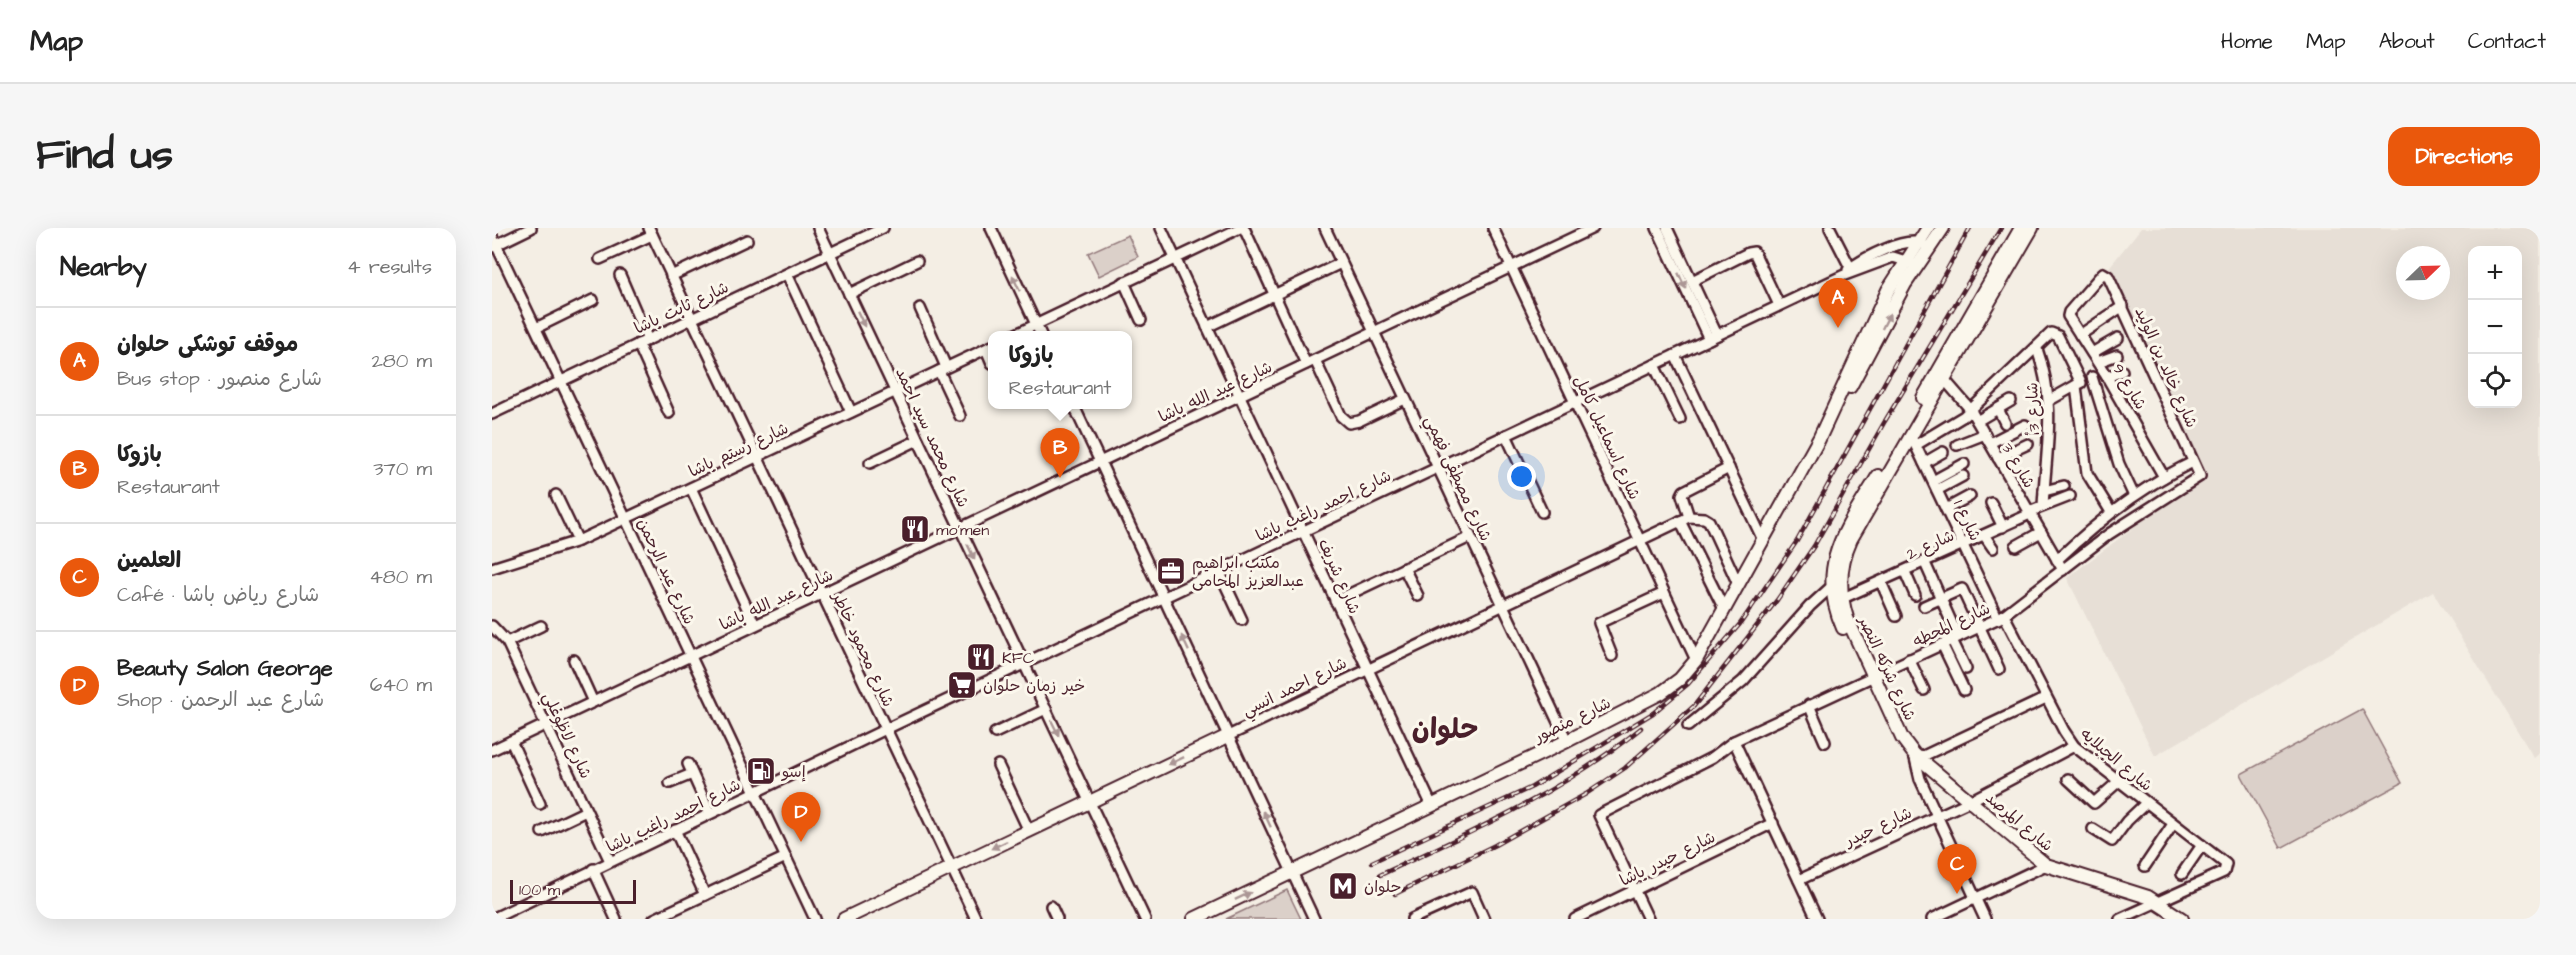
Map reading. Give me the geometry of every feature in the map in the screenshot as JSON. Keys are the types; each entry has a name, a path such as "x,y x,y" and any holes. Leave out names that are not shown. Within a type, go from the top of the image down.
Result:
{"street":[{"path":"493,242 531,228"},
{"name":"شارع محمد سيد احمد","path":"818,228 1145,919"},
{"name":"شارع ثابت باشا","path":"492,414 884,228"},
{"path":"990,228 1039,331"},
{"name":"شارع شريف","path":"1161,228 1432,806"},
{"path":"1024,331 1242,228 1341,416 1349,423 1359,422 1405,399"},
{"name":"شارع مصطفى فهمي","path":"1325,228 1567,741"},
{"name":"شارع اسماعيل كامل","path":"1493,228 1696,660"},
{"name":"شارع عبد الله باشا","path":"492,750 1374,332 1512,266 1576,232 1593,228"},
{"path":"1657,228 1713,337"},
{"path":"1667,228 1692,281 1713,337"},
{"path":"1830,228 1851,271"},
{"name":"شارع منصور","path":"1912,263 1918,242 1928,228"},
{"name":"شارع منصور","path":"1194,919 1567,741 1661,693 1680,680 1696,660 1835,408 1873,322 1912,263 1930,248 1943,228"},
{"name":"شارع شركه النصر","path":"1870,678 1836,612 1831,587 1833,561 1842,537 2021,228"},
{"name":"شارع شركه النصر","path":"1917,756 1902,738 1888,727 1841,599 1840,572 1846,549 1913,439 1944,379 2032,228"},
{"path":"600,259 650,231"},
{"name":"شارع محمود خاطر","path":"650,231 976,919"},
{"path":"671,276 747,240"},
{"name":"شارع عبد الرحمن","path":"493,242 536,328 815,919"},
{"path":"1918,242 1930,248"},
{"name":"شارع احمد راغب باشا","path":"492,919 1024,663 1842,276 1903,243 1918,242"},
{"path":"1692,281 1754,252 1779,305"},
{"name":"شارع احمد راغب باشا","path":"1851,271 1893,257 1912,263"},
{"path":"849,294 917,261"},
{"path":"1207,327 1341,263"},
{"name":"شارع خالد بن الوليد","path":"2069,312 2105,273 2123,306 2200,476"},
{"path":"787,274 851,412"},
{"path":"620,275 648,340"},
{"path":"1124,282 1141,320"},
{"path":"536,328 593,300"},
{"path":"2080,335 2123,306"},
{"path":"920,308 960,416"},
{"name":"شارع 9","path":"2069,312 2069,319 2106,374 2164,477"},
{"path":"1913,439 1964,416 2049,335 2054,333 2058,336 2079,384 2087,473 2111,512"},
{"path":"2092,353 2118,338"},
{"path":"638,344 669,413"},
{"path":"2130,350 2141,345"},
{"name":"شارع رستم باشا","path":"492,568 578,541 988,347"},
{"name":"شارع 3أ","path":"2037,348 2050,400 2043,506"},
{"path":"1675,355 1763,540"},
{"path":"2098,363 2117,355"},
{"path":"1654,365 1680,419"},
{"path":"2050,400 2092,377 2122,371"},
{"path":"2092,377 2119,464 2134,496"},
{"name":"شارع 3","path":"1944,379 1970,409 2063,570"},
{"path":"1977,421 2011,401"},
{"path":"1075,409 1314,919"},
{"path":"1998,409 2006,423"},
{"path":"1957,445 1987,439 2025,425"},
{"path":"1506,435 1542,512"},
{"name":"شارع 1","path":"1913,439 2001,617"},
{"path":"870,463 918,440"},
{"path":"1998,458 2028,444"},
{"path":"1924,463 1943,453"},
{"path":"2057,560 2111,512 2164,477 2193,462"},
{"path":"1935,485 1964,464"},
{"path":"1724,609 1685,519 1682,495 1684,491 1729,468"},
{"path":"1935,485 1963,476"},
{"name":"شارع المحطه","path":"1635,891 1599,815 1713,757 1734,741 2001,617 2109,534 2200,476"},
{"path":"2044,490 2064,486"},
{"path":"691,488 755,625"},
{"path":"556,495 578,541"},
{"path":"1946,509 1970,496"},
{"name":"شارع 2","path":"1841,599 1925,563 2043,506 2070,496"},
{"path":"1991,503 2003,527"},
{"path":"1685,519 1704,518 1709,521 1738,584"},
{"name":"شارع احمد انسي","path":"844,919 1685,519"},
{"path":"2016,546 2041,532"},
{"path":"1984,535 1993,548"},
{"path":"1335,601 1470,537"},
{"path":"1925,563 1941,598 1966,669"},
{"path":"1404,568 1418,597"},
{"path":"1219,571 1242,620"},
{"path":"1905,572 1915,596"},
{"path":"1881,582 1896,616"},
{"path":"1688,726 1743,681 1810,606 1831,587"},
{"path":"1924,606 1962,590 1981,626 1999,669"},
{"path":"1612,656 1599,623 1665,593"},
{"name":"شارع الجبلايه","path":"2001,617 2074,746 2227,867 2224,872 2157,901"},
{"name":"شارع لاظوغلي","path":"492,626 507,642 610,861"},
{"path":"507,642 541,626"},
{"path":"1942,644 1964,690"},
{"path":"1909,659 1924,690"},
{"path":"574,660 593,702"},
{"path":"1984,919 1917,772 1917,756 2046,698"},
{"path":"1809,705 1825,742"},
{"path":"995,733 1046,709"},
{"path":"511,741 540,804"},
{"path":"1734,741 1817,919"},
{"name":"شارع حيدر","path":"1799,880 1970,801 2074,746"},
{"name":"شارع المرصد","path":"1917,756 2046,865 2157,901 2182,919"},
{"path":"688,764 710,813"},
{"path":"998,765 1029,831"},
{"path":"670,783 692,774"},
{"path":"2068,779 2094,803 2119,781"},
{"path":"2092,829 2112,841 2146,803"},
{"path":"542,832 586,811"},
{"name":"شارع حيدر باشا","path":"1575,919 1773,823"},
{"path":"2145,866 2173,824"},
{"path":"675,830 705,895"},
{"path":"2182,874 2202,845"},
{"path":"654,919 786,857"},
{"path":"1932,919 2046,865"},
{"path":"593,869 616,919"},
{"path":"1635,891 1648,919"},
{"path":"1412,919 1472,892 1485,919"},
{"path":"2120,919 2157,901"},
{"path":"1051,906 1057,919"}],"shaded area":[{"path":"2141,228 2540,228 2540,753 2534,758 2433,592 2155,756 2067,578 2146,518 2207,480 2107,270"},
{"path":"1128,235 1138,257 1099,276 1088,253"},
{"path":"2362,709 2402,783 2281,848 2241,774"},
{"path":"1287,890 1301,919 1226,919"}],"railway":[{"path":"1372,862 1532,787 1653,713 1688,684 1740,624 1797,541 1970,228"},
{"path":"1395,894 1495,845 1586,794 1625,768 1694,706 1777,600 1814,546 1885,421 2001,228"},
{"path":"1380,875 1482,827 1548,791 1580,772 1641,728"}],"place":[{"name":"موقف توشكى حلوان","path":"1838,328"},
{"name":"بازوكا","path":"1060,478"},
{"name":"mo'men","path":"915,529"},
{"name":"مكتب ابراهيم عبدالعزيز المحامى","path":"1171,571"},
{"name":"KFC","path":"981,657"},
{"name":"خير زمان حلوان","path":"962,685"},
{"name":"إسو","path":"761,771"},
{"name":"Beauty Salon George","path":"801,842"},
{"name":"حلوان","path":"1343,886"},
{"name":"العلمين","path":"1957,894"}],"district":[{"name":"حلوان","path":"1445,728"}]}
